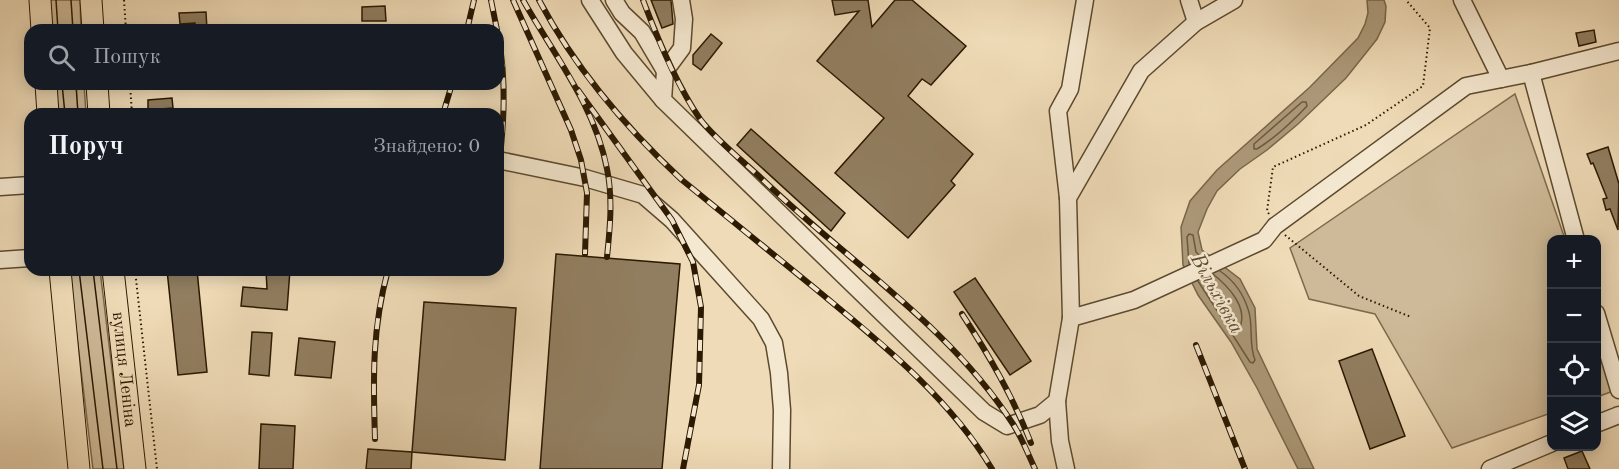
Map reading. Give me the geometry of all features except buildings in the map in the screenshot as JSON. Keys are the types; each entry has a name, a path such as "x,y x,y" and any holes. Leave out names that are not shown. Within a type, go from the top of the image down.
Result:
{"main road":[{"path":"40,0 42,24"},
{"path":"91,0 93,24"},
{"path":"46,90 48,108"},
{"path":"97,90 99,108"},
{"path":"61,276 79,469"},
{"name":"вулиця Леніна","path":"114,276 135,469"}],"street":[{"path":"590,0 624,53 663,100 984,412 1007,426 1040,416 1057,401"},
{"path":"614,0 622,13 642,32 665,71"},
{"path":"663,100 665,71 682,48 684,19 681,0"},
{"path":"1058,111 1070,89 1085,0"},
{"path":"1189,0 1196,21"},
{"path":"1068,198 1142,72 1196,21 1234,0"},
{"path":"1462,0 1502,79"},
{"path":"1071,318 1134,300 1264,240 1275,226 1466,86 1532,73 1619,51"},
{"path":"1532,73 1575,235"},
{"path":"1061,84 1058,111 1068,198 1071,318 1057,401 1060,441 1066,469"},
{"path":"504,161 585,178 643,195 672,220 761,319 774,343 782,410 781,469"},
{"path":"0,187 24,185"},
{"path":"0,260 24,258"},
{"path":"1601,330 1619,390"},
{"path":"1601,422 1619,415"},
{"path":"1490,469 1547,445"}],"path":[{"path":"124,0 126,24"},
{"path":"130,90 132,108"},
{"path":"136,276 157,469"}],"shaded area":[{"path":"49,0 80,0 81,24 51,24"},
{"path":"55,90 84,90 86,108 57,108"},
{"path":"1515,94 1564,235 1547,235 1547,414 1452,448 1375,314 1309,299 1290,248"},
{"path":"70,276 101,276 124,469 93,469"},
{"path":"1601,347 1616,390 1601,396"}],"water":[{"name":"Вільхівка","path":"1367,0 1384,0 1386,6 1385,22 1377,39 1346,78 1298,124 1240,169 1217,191 1198,232 1202,250 1240,279 1255,308 1257,349 1314,469 1298,469 1257,388 1231,342 1198,295 1183,265 1181,227 1190,201 1217,170 1310,87 1358,38 1368,13"}],"tram line":[{"path":"56,0 58,24"},
{"path":"71,0 73,24"},
{"path":"63,90 64,108"},
{"path":"76,90 78,108"},
{"path":"80,276 103,469"},
{"path":"94,276 117,469"}],"railway":[{"path":"468,24 474,0"},
{"path":"491,0 496,24"},
{"path":"513,0 571,130 581,160 587,193 585,254"},
{"path":"523,0 583,102 601,146 610,191 607,257"},
{"path":"539,0 585,73 621,118 661,160 912,372 956,418 992,469"},
{"path":"643,0 675,77 700,119 721,142 794,209 928,324 959,355 1013,424 1035,469"},
{"path":"445,108 450,90"},
{"path":"504,90 504,108"},
{"path":"578,90 672,220 693,262 701,307 699,385 683,469"},
{"path":"375,439 376,333 387,276"},
{"path":"962,314 1000,377 1031,443"},
{"path":"1196,345 1245,469"}]}
